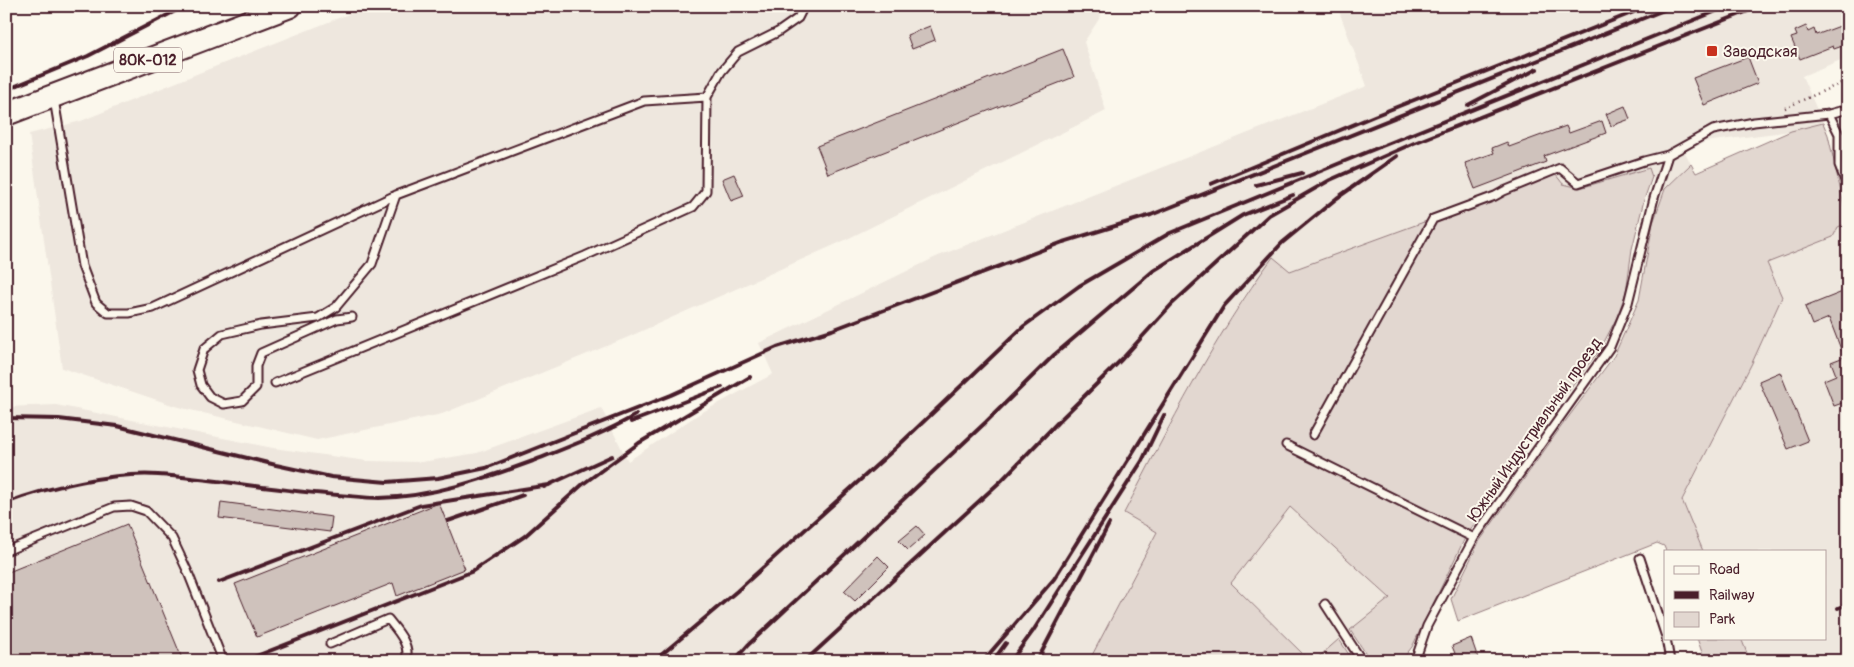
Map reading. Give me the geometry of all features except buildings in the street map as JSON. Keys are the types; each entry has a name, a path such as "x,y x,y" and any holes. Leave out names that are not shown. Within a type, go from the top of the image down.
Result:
{"main road":[{"name":"80К-012","path":"6,114 290,6"}],"lane":[{"path":"275,383 585,256 693,207 706,191 707,97 720,72 738,52 778,32 798,18 804,6"},
{"path":"54,96 82,266 96,303 108,313 128,313 153,308 396,195 644,101 707,97"},
{"path":"1313,435 1433,219 1560,168 1578,183 1668,155 1713,130 1754,122 1829,114 1848,110"},
{"path":"1829,114 1839,134 1839,165 1848,188"},
{"name":"Южный Индустриальный проезд","path":"1415,661 1427,626 1474,538 1610,347 1628,303 1654,198 1668,155"},
{"path":"352,317 337,319 261,353 256,366 256,387 242,401 224,404 210,397 202,385 197,370 204,349 222,334 261,325 318,318 336,307 372,264 396,195"},
{"path":"1286,445 1474,538"},
{"path":"6,551 114,507 131,506 146,511 172,538 187,570 223,661"},
{"path":"1640,558 1664,631"},
{"path":"1325,604 1362,661"},
{"path":"330,644 388,619 405,642 408,657 405,661"},
{"path":"1666,640 1670,661"}],"path":[{"path":"1778,111 1848,80"}],"shaded area":[{"path":"369,6 1098,6 1101,16 1084,42 1106,111 841,242 626,338 442,414 317,440 178,407 62,368 29,134 81,121"},
{"path":"1337,6 1560,6 1562,9 1569,6 1848,6 1848,57 1802,76 1823,123 1791,131 1705,142 1685,152 1691,164 1665,189 1652,177 1649,168 1580,188 1563,184 1555,175 1290,271 1273,258 1244,297 1189,389 1124,512 1157,532 1089,661 6,661 6,407 56,405 273,448 367,461 422,462 477,453 601,408 628,461 699,414 773,374 759,343 936,257 1367,86"},
{"path":"1848,144 1848,661 1750,661 1742,640 1826,640 1826,550 1703,550 1682,501 1752,363 1782,297 1767,263 1833,237 1834,165 1831,151"},
{"path":"1290,506 1390,598 1314,661 1310,661 1231,583"}],"green space":[{"path":"1823,123 1828,135 1848,223 1838,227 1833,237 1767,263 1782,297 1752,363 1682,500 1703,550 1666,550 1664,546 1657,543 1458,621 1451,599 1479,542 1614,356 1639,300 1653,223 1665,189 1691,164 1696,173 1791,131"},
{"path":"1649,168 1652,177 1644,200 1632,249 1626,292 1617,317 1601,348 1548,417 1465,538 1412,647 1401,661 1371,661 1350,630 1390,598 1290,507 1231,583 1310,661 1089,661 1157,532 1124,513 1212,350 1231,318 1273,257 1290,271 1555,174 1563,184 1580,188"},
{"path":"1339,639 1353,661 1314,661"},
{"path":"1698,640 1742,640 1750,661 1705,661"}],"railway":[{"path":"6,90 88,56 185,6"},
{"path":"1211,184 1374,116 1649,6"},
{"path":"6,418 59,419 117,426 331,477 387,482 438,478 486,468 671,395 777,347 832,330 1063,242 1151,215 1674,6"},
{"path":"654,661 737,591 899,445 1024,326 1079,286 1170,233 1729,6"},
{"path":"805,661 1002,480 1122,359 1172,304 1269,215 1330,180 1414,143 1761,6"},
{"path":"1468,105 1537,69"},
{"path":"983,661 1054,579 1224,306 1282,243 1337,198 1397,156"},
{"path":"1256,185 1302,173"},
{"path":"734,661 748,645 986,422 1054,355 1153,271 1243,215 1293,195"},
{"path":"244,661 471,572 525,536 583,484 639,443 750,377"},
{"path":"631,422 722,387"},
{"path":"6,503 61,486 101,478 141,475 180,477 293,491 379,498 399,497 438,491 496,474 572,445 636,415"},
{"path":"1011,661 1033,631 1142,461 1164,415"},
{"path":"544,487 612,456"},
{"path":"219,582 421,505 549,485"},
{"path":"448,521 523,495"},
{"path":"1037,661 1109,524"},
{"path":"1838,608 1848,604"},
{"path":"993,661 1006,643"}],"place":[{"name":"Заводская","path":"1712,51"}]}
